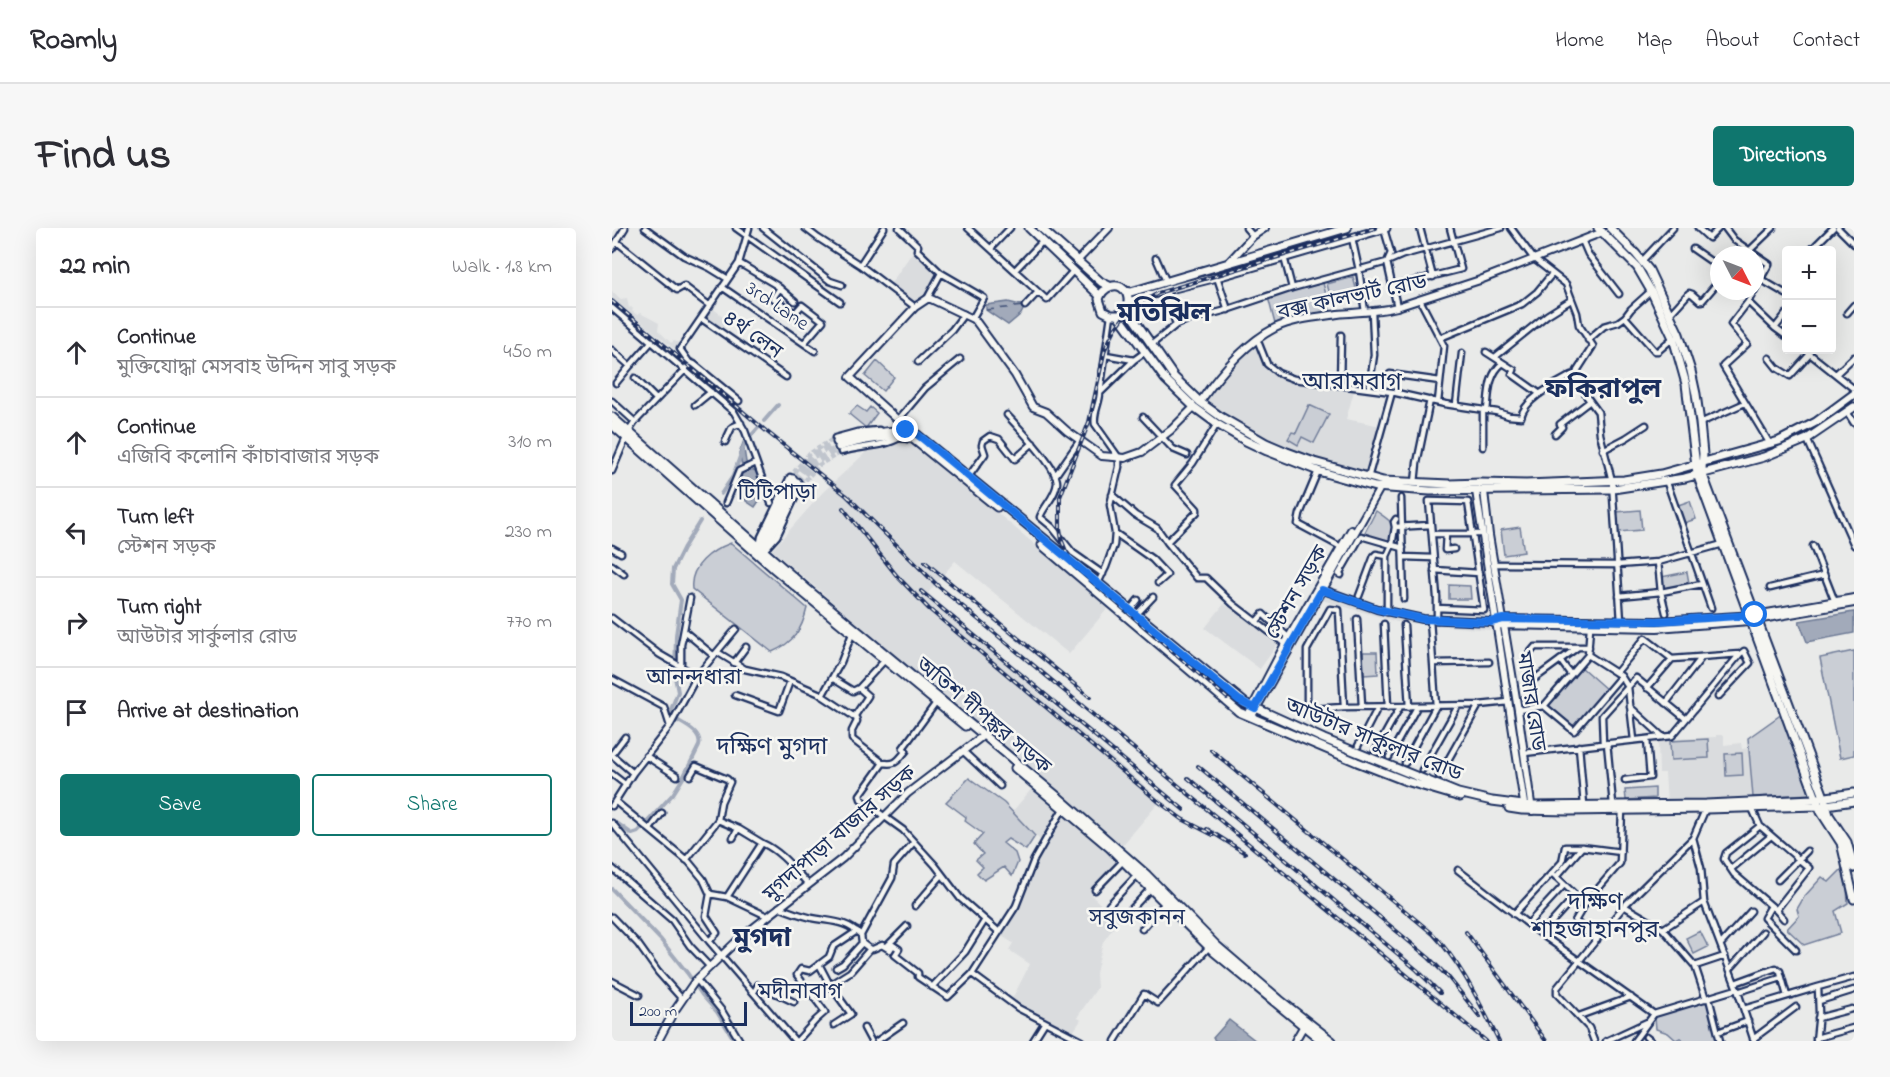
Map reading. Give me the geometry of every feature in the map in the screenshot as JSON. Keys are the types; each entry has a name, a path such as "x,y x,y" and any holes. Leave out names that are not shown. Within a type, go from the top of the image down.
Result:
{"main road":[{"path":"1029,228 1098,294 1103,311 1114,315 1165,379 1197,404 1266,443 1314,462 1368,478 1378,484 1613,489 1701,474 1764,457 1807,439 1854,407"},
{"path":"1047,230 1077,261 1107,285 1118,286 1131,292 1347,228"},
{"path":"1127,304 1166,290 1385,228"},
{"path":"1607,229 1642,261 1654,278 1679,334 1692,371 1700,423 1701,474 1821,802 1824,817 1841,843 1854,899"},
{"path":"1607,229 1651,291 1673,339 1686,384 1701,474 1724,544 1753,618"},
{"path":"1098,294 1107,285"},
{"path":"1125,291 1133,319 1174,377 1216,424 1267,451 1318,471 1378,484 1430,491 1612,481 1661,474 1699,461 1770,444 1792,435 1816,422 1854,394"},
{"name":"অতিশ দীপঙ্কর সড়ক","path":"612,417 704,508 761,549 775,565 852,634 880,653 884,661 1065,806 1151,888 1209,948 1305,1024 1332,1041"},
{"name":"অতিশ দীপঙ্কর সড়ক","path":"612,425 628,434"},
{"name":"আউটার সার্কুলার রোড","path":"838,445 912,431 1239,700 1324,739 1458,793 1528,808 1613,804 1752,808 1821,802 1854,793"},
{"name":"আউটার সার্কুলার রোড","path":"900,434 919,443 1090,584 1233,707 1357,762 1406,781 1470,800 1528,808 1622,810 1854,801"},
{"path":"761,549 795,481"},
{"name":"অতিশ দীপঙ্কর সড়ক","path":"775,565 1147,875 1217,946 1322,1041"},
{"path":"1821,802 1847,842 1854,868"}],"street":[{"path":"612,249 625,228"},
{"path":"645,228 684,256 728,279"},
{"path":"736,228 840,302"},
{"path":"739,401 694,364 688,362 680,350 739,263 749,228"},
{"path":"763,228 830,281 842,285"},
{"path":"805,228 860,265 915,307"},
{"path":"860,265 884,228"},
{"path":"899,228 918,246 917,250 941,273 984,298 972,319"},
{"path":"968,228 1047,300 1074,270"},
{"path":"991,248 1010,228"},
{"path":"1077,261 1109,228"},
{"path":"1246,228 1253,236"},
{"path":"1228,262 1253,236 1265,228"},
{"path":"1385,228 1391,253 1387,262 1397,307"},
{"path":"1420,228 1433,277"},
{"path":"1394,286 1461,268 1450,228"},
{"path":"1151,345 1176,325 1185,321 1501,228"},
{"path":"1511,228 1534,259 1566,285 1577,313 1579,325 1593,346 1593,350 1577,374 1598,412 1603,450 1612,481 1621,621"},
{"path":"1642,261 1673,228"},
{"path":"1698,228 1709,238 1719,228"},
{"path":"1725,228 1742,246"},
{"path":"1754,246 1773,228"},
{"path":"1816,246 1833,228"},
{"path":"1838,228 1854,244"},
{"name":"বক্স কালভার্ট রোড","path":"1119,458 1142,452 1161,438 1197,404 1243,351 1277,327 1305,320 1397,307 1480,280 1607,229"},
{"path":"1352,238 1369,311 1374,355 1369,389"},
{"path":"1582,240 1588,254 1619,294"},
{"path":"1015,270 1043,241"},
{"path":"617,242 677,290 684,286 710,306"},
{"path":"1693,249 1710,261"},
{"path":"1284,257 1292,288"},
{"path":"1156,258 1166,281"},
{"path":"1764,261 1769,264 1764,275"},
{"path":"739,263 780,288 795,301"},
{"path":"912,431 850,377 915,307 927,299 941,273"},
{"path":"1440,338 1522,304 1537,292 1552,274"},
{"path":"1217,277 1227,310"},
{"path":"1764,281 1782,292"},
{"name":"3rd Lane","path":"722,287 815,351"},
{"path":"780,288 773,298 795,313 802,305 823,321 804,343"},
{"path":"1166,290 1176,325"},
{"path":"1024,306 1038,291"},
{"path":"1588,340 1604,326 1618,322 1625,317 1651,291"},
{"path":"1671,314 1689,293 1702,301 1710,292"},
{"path":"927,299 936,300 978,324 1015,375 1033,407 1046,412 1102,456 1119,458"},
{"path":"1420,300 1444,346 1438,402"},
{"path":"1495,357 1547,315 1571,300"},
{"path":"1770,444 1723,366 1747,344 1731,324 1748,302 1782,333"},
{"path":"1847,313 1854,305"},
{"path":"612,308 734,412 741,423 771,503"},
{"path":"918,362 952,330 964,314"},
{"path":"1098,584 1111,555 1115,533 1110,505 1119,467 1119,458 1094,421 1100,400 1114,315"},
{"path":"1625,317 1656,352 1673,339"},
{"name":"৪র্থ লেন","path":"702,319 786,377"},
{"path":"1775,328 1782,319"},
{"path":"1340,384 1341,335"},
{"path":"1257,339 1267,364 1278,373 1294,379 1392,392 1509,416 1521,417 1523,410 1540,394 1577,374"},
{"path":"616,383 652,341"},
{"path":"612,350 630,366"},
{"path":"1100,393 1145,352"},
{"path":"1486,352 1514,370 1512,374 1540,394"},
{"path":"1456,405 1462,353"},
{"path":"1768,358 1777,368 1790,376 1810,354 1854,389"},
{"path":"1106,355 1134,360"},
{"path":"1836,374 1854,357"},
{"path":"900,434 898,420 925,388 960,358"},
{"path":"612,471 635,422 686,370 688,362"},
{"path":"1483,447 1485,410 1491,383 1495,369 1503,363"},
{"path":"1390,374 1440,381"},
{"path":"635,378 656,399"},
{"path":"695,405 711,392"},
{"path":"1368,478 1392,392"},
{"path":"1415,483 1430,400"},
{"path":"612,401 635,422"},
{"path":"1556,434 1562,427 1560,424 1590,401"},
{"path":"1700,423 1746,403"},
{"path":"1847,412 1854,423"},
{"path":"1007,415 1033,443 1055,476 1057,483 1054,492 1040,517 1052,527 1073,553 1103,574"},
{"path":"1143,417 1173,449 1187,455"},
{"path":"725,442 732,427 741,423"},
{"path":"1167,542 1197,512 1197,509 1176,485 1193,463 1216,424"},
{"path":"1603,450 1646,424"},
{"path":"969,476 985,454 983,441 990,436 999,439 1015,459 1033,443"},
{"path":"1807,439 1854,545"},
{"path":"1055,476 1080,440"},
{"path":"726,503 739,471 756,463"},
{"path":"1318,471 1298,524 1341,548"},
{"path":"1666,480 1711,608"},
{"name":"স্টেশন সড়ক","path":"1250,716 1289,641 1378,484"},
{"name":"স্টেশন সড়ক","path":"1320,589 1378,484"},
{"name":"মাজার রোড","path":"1480,487 1482,534 1528,808"},
{"name":"মাজার রোড","path":"1480,487 1494,564 1498,622 1518,710 1528,808"},
{"path":"1112,495 1135,515 1156,528 1197,578 1206,578 1256,622 1289,641"},
{"path":"1405,764 1436,706 1434,620 1438,586 1434,567 1429,501 1468,502 1484,610 1437,608"},
{"path":"1402,502 1404,596"},
{"path":"1387,612 1387,556 1392,545 1394,522 1401,519"},
{"path":"1395,527 1431,525"},
{"path":"1115,533 1146,554 1167,575 1158,583"},
{"path":"1432,534 1482,534"},
{"path":"1446,534 1445,550 1454,549"},
{"path":"1341,575 1339,574 1361,536 1404,549"},
{"path":"1494,564 1617,565 1658,562 1724,544"},
{"path":"1813,546 1835,605"},
{"path":"612,548 621,553"},
{"path":"1359,596 1374,556 1376,554 1387,556"},
{"path":"1403,557 1434,567 1479,573"},
{"path":"1658,562 1666,613"},
{"path":"612,566 624,574"},
{"path":"1770,588 1824,575"},
{"path":"1619,596 1661,592 1702,584"},
{"path":"1320,589 1387,612 1434,620 1590,627 1657,628 1753,618 1854,603"},
{"path":"1133,612 1153,597"},
{"path":"680,665 681,645 690,598"},
{"path":"1835,605 1854,598"},
{"path":"1133,612 1138,600"},
{"path":"1344,706 1339,610 1330,609 1307,650 1307,704 1311,708 1417,707 1509,702"},
{"path":"1256,622 1263,614 1289,641"},
{"path":"612,618 668,660 698,676"},
{"path":"1498,622 1753,618"},
{"path":"1357,619 1362,706"},
{"path":"1384,624 1388,707"},
{"path":"1404,625 1409,707"},
{"path":"1518,710 1544,706 1571,675 1588,655 1590,627"},
{"path":"709,941 717,933 706,916 710,894 703,879 686,860 640,821 614,804 633,773 670,724 698,676 736,628"},
{"path":"684,631 715,654 751,671 772,674 790,681 822,696 854,717 857,721 852,731 852,739 883,763 897,762 906,751 903,748 936,703"},
{"path":"822,696 841,662 852,634"},
{"path":"1544,706 1574,731 1645,638 1672,660"},
{"path":"734,663 746,647"},
{"path":"1578,647 1533,680 1529,654 1535,647 1578,647 1589,647"},
{"path":"1647,688 1672,660 1740,654 1744,651 1750,663 1718,697"},
{"path":"1524,753 1672,736 1740,654"},
{"path":"1588,655 1618,675 1628,687 1634,740"},
{"path":"1666,703 1702,657"},
{"path":"1560,660 1571,675"},
{"path":"832,678 853,691 859,688 884,661"},
{"path":"1434,663 1489,662"},
{"path":"1613,804 1602,716 1636,678 1686,719"},
{"path":"612,679 664,707 670,724"},
{"path":"735,694 779,711 790,681"},
{"path":"854,717 868,696 859,688"},
{"path":"1422,770 1458,705"},
{"path":"1439,776 1479,705"},
{"path":"1358,746 1378,706"},
{"path":"1375,752 1400,707"},
{"path":"1389,757 1417,707"},
{"path":"1630,707 1664,737"},
{"path":"626,737 612,755 633,773"},
{"name":"মুগদাপাড়া বাজার সড়ক","path":"658,1041 682,999 695,982 722,955 767,916 843,858 908,793 980,738"},
{"path":"1625,780 1650,777 1647,738"},
{"path":"1579,746 1584,805"},
{"path":"964,752 1000,786"},
{"path":"646,756 677,776"},
{"path":"883,763 860,795 861,799 903,830 960,898 999,932"},
{"path":"686,860 718,820 721,802 730,782 696,766 690,776"},
{"path":"612,774 626,785"},
{"path":"813,995 850,972 870,949 882,945 890,950 893,945 899,949 895,956 918,973 918,977 948,997 972,974 1016,906 1034,860 1065,806"},
{"path":"1594,1041 1589,1028 1557,994 1557,988 1624,906 1693,838 1706,806"},
{"path":"1752,808 1760,825 1809,868 1764,915 1765,921 1796,950"},
{"path":"1597,940 1575,921 1585,904 1620,863 1622,810"},
{"path":"649,829 662,813"},
{"path":"718,820 772,848 807,884"},
{"path":"612,823 709,941 796,1041 825,1012 797,975 801,969 810,971 829,957 833,947 859,933 892,878 894,865 914,842"},
{"path":"1760,825 1726,853 1724,860 1734,874 1784,919"},
{"path":"733,838 738,829"},
{"path":"1731,869 1771,836"},
{"path":"1693,838 1701,868 1704,902 1738,990 1753,1040 1796,1007"},
{"path":"727,897 762,843"},
{"path":"1554,875 1562,862 1564,847 1621,852"},
{"path":"1514,914 1582,847"},
{"path":"1778,880 1807,851"},
{"path":"1095,890 1123,861"},
{"path":"612,868 672,920 690,946 710,967"},
{"path":"1458,870 1541,934 1654,1014"},
{"path":"915,906 942,874"},
{"path":"1109,905 1137,875"},
{"path":"1554,875 1585,904"},
{"path":"1528,924 1564,885"},
{"path":"1126,915 1151,888"},
{"path":"710,894 727,897 767,916"},
{"path":"1541,934 1576,895"},
{"path":"1663,928 1704,902"},
{"path":"1142,929 1165,903"},
{"path":"1624,906 1663,928 1695,966 1708,999 1720,1041"},
{"path":"779,907 810,918 840,921 859,933 862,943 870,949"},
{"path":"1721,944 1751,911"},
{"path":"612,917 638,944 658,972 682,999"},
{"path":"932,987 965,952 985,920"},
{"path":"886,947 907,926"},
{"path":"1730,969 1763,932"},
{"path":"836,968 843,964 862,943"},
{"path":"1114,1041 1144,994 1158,1004 1209,948"},
{"path":"1695,966 1725,956"},
{"path":"819,964 830,985 851,1014 834,1025"},
{"path":"1735,983 1776,969 1780,971 1787,996"},
{"path":"972,974 1018,1008 1045,1022 1069,1039 1082,1041"},
{"path":"1744,1009 1854,977"},
{"path":"1634,1041 1654,1014 1782,978"},
{"path":"612,981 639,995"},
{"path":"695,982 722,1011 740,1041"},
{"path":"754,992 758,985 794,1002"},
{"path":"1818,987 1816,1039 1853,1028"},
{"path":"1819,1001 1854,990"},
{"path":"1579,1016 1631,997"},
{"path":"1818,1018 1852,1009"},
{"path":"1718,1032 1748,1021"},
{"path":"1033,1041 1045,1022"},
{"path":"1606,1041 1647,1022"},
{"path":"877,1041 903,1023"},
{"path":"1295,1041 1305,1024"},
{"path":"864,1028 871,1041"},
{"path":"1646,1037 1651,1041"}],"shaded area":[{"path":"914,250 939,274 927,299 915,307 889,286"},
{"path":"1353,277 1357,292 1331,299 1327,284"},
{"path":"1323,283 1330,310 1275,324 1268,297"},
{"path":"612,292 621,299 627,298 629,308 631,307 637,315 640,313 659,323 658,330 671,343 674,341 679,343 682,338 684,339 678,348 680,351 678,352 612,298"},
{"path":"711,307 728,320 720,330 703,319"},
{"path":"1257,340 1267,364 1290,379 1354,391 1346,419 1381,426 1368,475 1277,446 1200,402 1220,376"},
{"path":"877,361 894,377 883,391 865,376"},
{"path":"1309,405 1329,414 1314,443 1302,437 1298,445 1288,439 1292,432 1296,433"},
{"path":"857,406 866,412 870,407 877,413 866,428 849,414"},
{"path":"890,425 893,425 1109,607 1069,654 955,561 928,593 1161,800 1120,848 772,550 823,492 862,456"},
{"path":"1690,501 1696,519 1684,523 1678,505"},
{"path":"1640,510 1642,530 1618,532 1616,512"},
{"path":"1376,511 1391,523 1391,542 1363,536"},
{"path":"1520,527 1524,552 1504,555 1501,530"},
{"path":"731,543 807,608 796,635 772,652 692,589 694,573 703,560 716,550"},
{"path":"1687,572 1689,583 1663,589 1661,577"},
{"path":"1449,585 1470,586 1471,599 1449,599"},
{"path":"1329,588 1353,598 1412,613 1487,613 1491,630 1397,622 1322,600"},
{"path":"1224,604 1279,642 1260,669 1205,628"},
{"path":"1854,651 1854,755 1840,758 1820,658"},
{"path":"1363,652 1377,652 1378,674 1364,675"},
{"path":"1581,667 1607,690 1574,727 1548,705"},
{"path":"1782,714 1812,794 1667,801 1665,773 1659,773 1658,740 1724,735 1724,745 1741,743 1742,749 1748,748 1748,738"},
{"path":"1782,714 1812,794 1753,797 1748,738"},
{"path":"1708,739 1709,758 1671,760 1670,741"},
{"path":"1742,753 1743,775 1726,776 1725,754"},
{"path":"969,778 1004,803 1035,836 1026,850 1008,839 1003,843 1015,853 1018,862 1012,876 1004,867 984,880 977,873 983,867 976,860 983,854 974,844 983,834 965,821 966,817 946,802"},
{"path":"1034,786 1061,809 1041,841 1012,812"},
{"path":"1655,788 1655,798 1626,800 1625,790"},
{"path":"1063,814 1100,844 1121,865 1091,895 1118,921 1103,942 1096,973 1097,988 1078,1016 1081,1020 1073,1032 1012,999 1030,964 1009,950 1013,943 1000,935 1019,905 1037,860"},
{"path":"1842,869 1848,903 1835,911 1841,933 1804,945 1787,929 1799,916 1797,909 1804,897 1822,877 1829,882"},
{"path":"1700,931 1708,947 1694,954 1686,938"},
{"path":"1707,1001 1718,1041 1684,1041 1680,1038 1676,1040 1668,1033 1656,1029 1655,1017"}],"water":[{"path":"1008,302 1025,306 1021,314 1008,325 986,310 986,305"},
{"path":"743,443 747,468 756,471 763,495 755,507 746,501 740,483 743,469 739,454"},
{"path":"1854,612 1854,633 1807,642 1799,621"},
{"path":"1229,1020 1256,1041 1216,1041 1213,1038"}],"waterway":[{"path":"764,421 778,405"},
{"path":"750,437 758,428"},
{"path":"721,494 733,476 745,443"},
{"path":"612,828 618,824 632,834 638,832 673,794 699,746 695,732 672,717 670,712 678,692 675,677 676,635 681,600 672,584 673,569 700,521"},
{"path":"612,889 661,940 717,1012 735,1041"}],"ferry route":[{"path":"986,310 1024,306"}],"tunnel":[{"path":"790,477 809,454 835,438"},
{"path":"793,479 811,457 837,442"},
{"path":"797,482 815,462 839,447"},
{"path":"801,485 819,465 841,452"}],"railway":[{"path":"1227,698 1075,567 1062,541 1060,497 1089,422 1105,349 1124,317 1135,307 1158,293 1375,228"},
{"path":"612,301 852,500"},
{"path":"846,495 938,586 1486,1041"},
{"path":"843,508 897,576 929,609 1159,802 1182,819 1213,835"},
{"path":"925,562 1090,697"},
{"path":"921,591 1184,810"},
{"path":"1211,750 1433,934 1462,972 1499,1041"},
{"path":"1198,766 1429,958 1449,978 1480,1017"},
{"path":"1188,778 1417,970 1440,993"},
{"path":"1207,829 1245,853"},
{"path":"1466,932 1546,1041"}],"district":[{"name":"মতিঝিল","path":"1164,312"},
{"name":"আরামবাগ","path":"1352,381"},
{"name":"ফকিরাপুল","path":"1603,388"},
{"name":"টিটিপাড়া","path":"777,491"},
{"name":"আনন্দধারা","path":"694,676"},
{"name":"দক্ষিণ মুগদা","path":"772,746"},
{"name":"দক্ষিণ শাহজাহানপুর","path":"1595,915"},
{"name":"সবুজকানন","path":"1137,916"},
{"name":"মুগদা","path":"762,937"},
{"name":"মদীনাবাগ","path":"800,990"}],"route":[{"path":"906,430 914,432 969,476 1239,700 1255,708 1322,590 1377,609 1437,620 1657,621 1755,615"}]}
